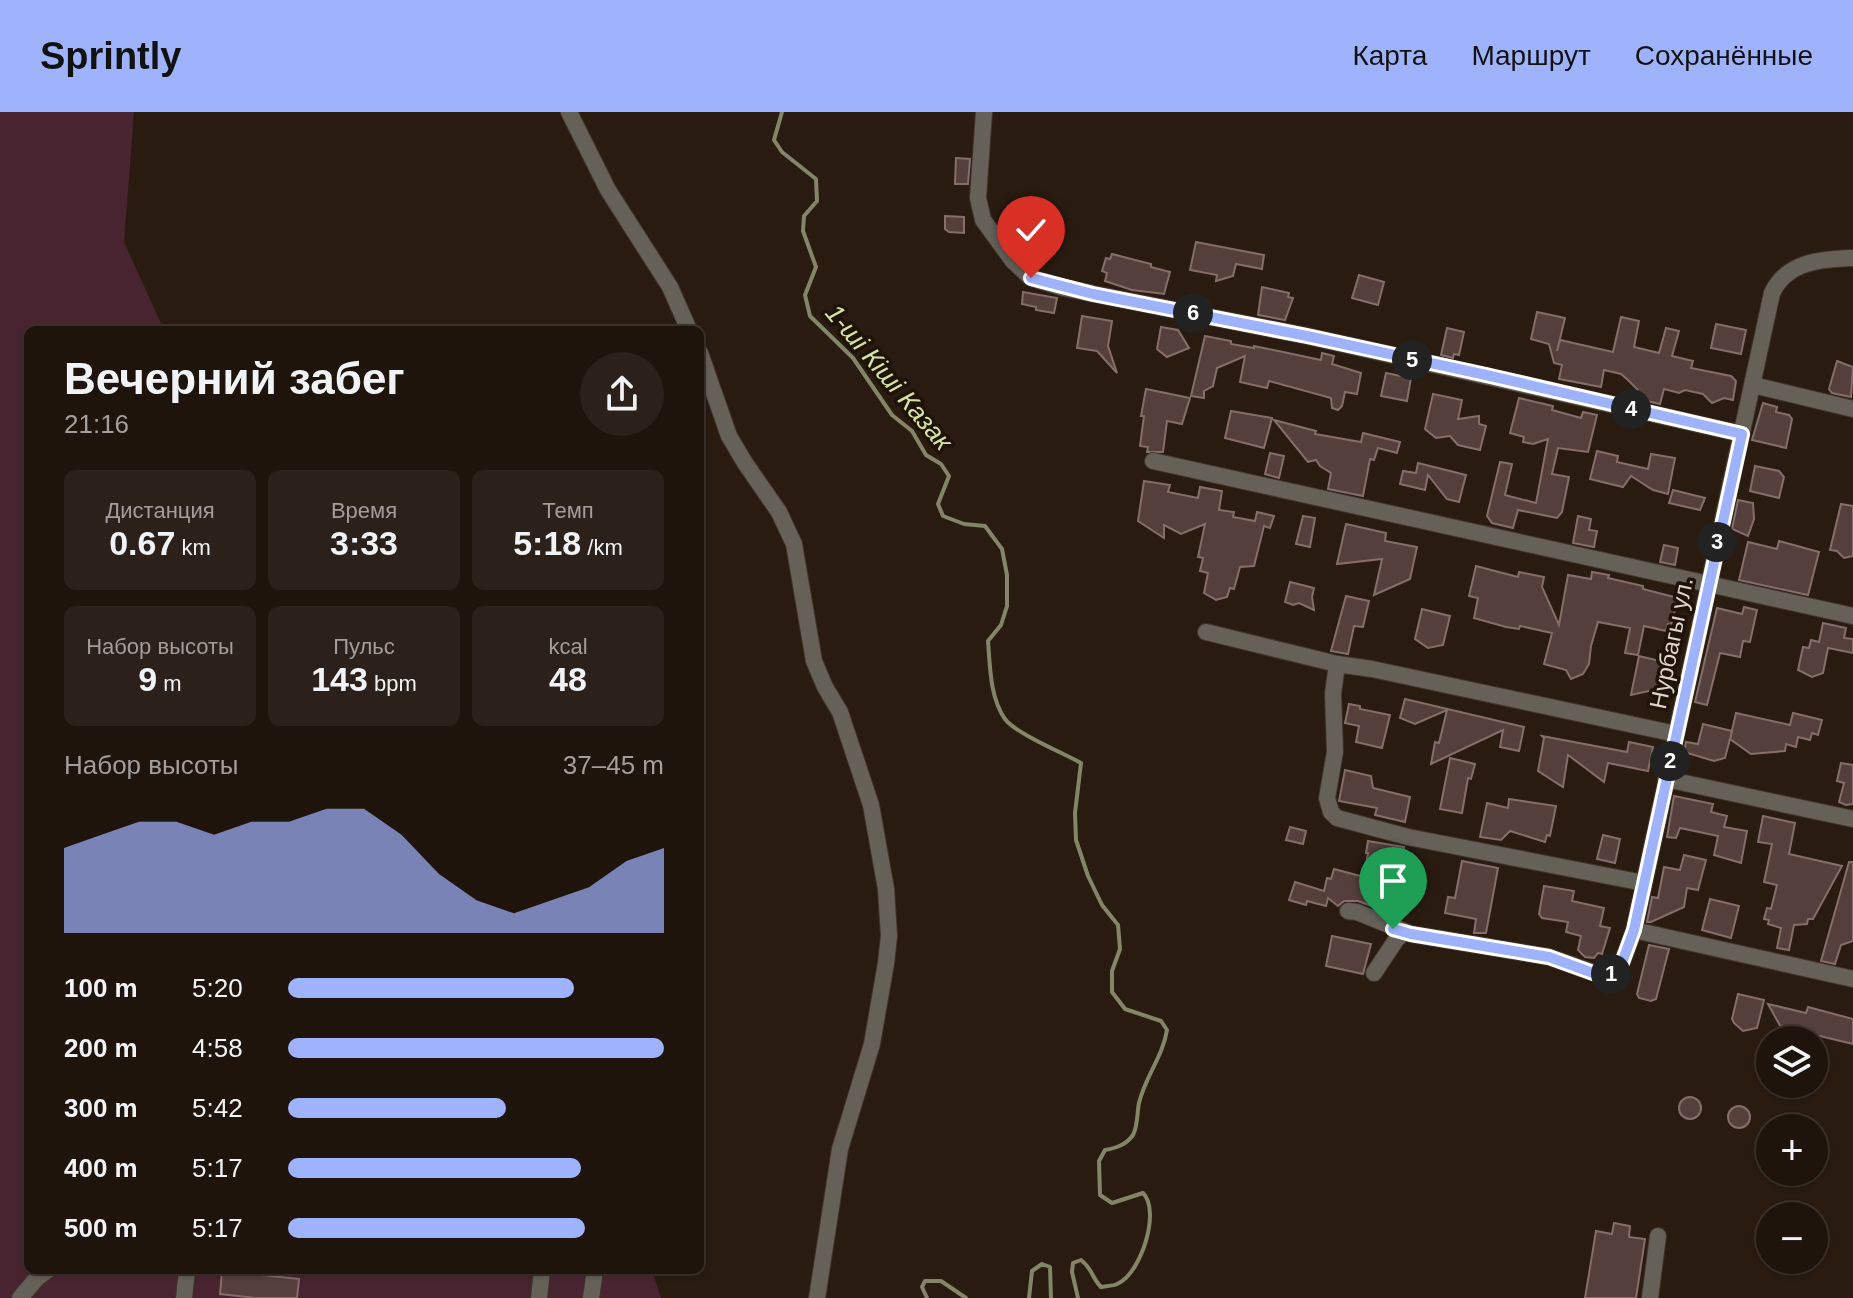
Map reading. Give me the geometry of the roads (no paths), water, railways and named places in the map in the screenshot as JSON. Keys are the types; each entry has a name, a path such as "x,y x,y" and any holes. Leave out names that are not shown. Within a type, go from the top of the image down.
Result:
{"street":[{"path":"569,112 608,190 670,287 687,326"},
{"path":"984,112 979,209 989,231 1031,278 1093,294 1486,375 1742,434"},
{"name":"Нурбагы ул.","path":"1404,932 1549,957 1601,975 1618,970 1634,930 1772,293 1780,279 1801,265 1853,258"},
{"path":"704,364 729,436 779,512 794,544 814,661 840,712 871,805 886,889 889,936 886,963 872,1044 840,1149 817,1298"},
{"path":"1753,385 1853,409"},
{"path":"1153,461 1853,616"},
{"path":"1206,632 1337,664 1676,734"},
{"path":"1337,664 1333,694 1335,752 1327,798 1331,812 1337,818 1408,837 1644,883"},
{"path":"1666,779 1853,819"},
{"path":"1348,911 1404,932 1374,973"},
{"path":"1634,930 1853,979"},
{"path":"1650,1298 1658,1236"},
{"path":"20,1298 42,1274"},
{"path":"184,1298 187,1274"},
{"path":"539,1298 542,1274"},
{"path":"591,1298 594,1274"}],"waterway":[{"name":"1-ші Кіші Казак","path":"782,112 774,140 782,152 816,179 817,201 804,216 803,231 816,267 805,295 810,316 853,358 892,415 912,431 926,455 941,464 949,476 938,504 943,516 964,524 985,526 1002,549 1007,575 1007,606 1001,625 988,641 996,701 1010,724 1081,763 1075,813 1076,840 1102,905 1118,925 1120,949 1112,971 1112,992 1125,1009 1161,1021 1167,1030 1142,1093 1133,1135 1120,1146 1105,1150 1099,1161 1100,1195 1112,1203 1143,1193 1150,1213 1146,1241 1135,1267 1115,1285 1101,1287 1085,1263 1081,1260 1073,1263 1078,1298"},
{"name":"1-ші Кіші Казак","path":"1029,1298 1032,1271 1042,1264 1050,1267 1051,1298"},
{"name":"1-ші Кіші Казак","path":"927,1298 922,1287 925,1281 941,1281 966,1298"}]}
